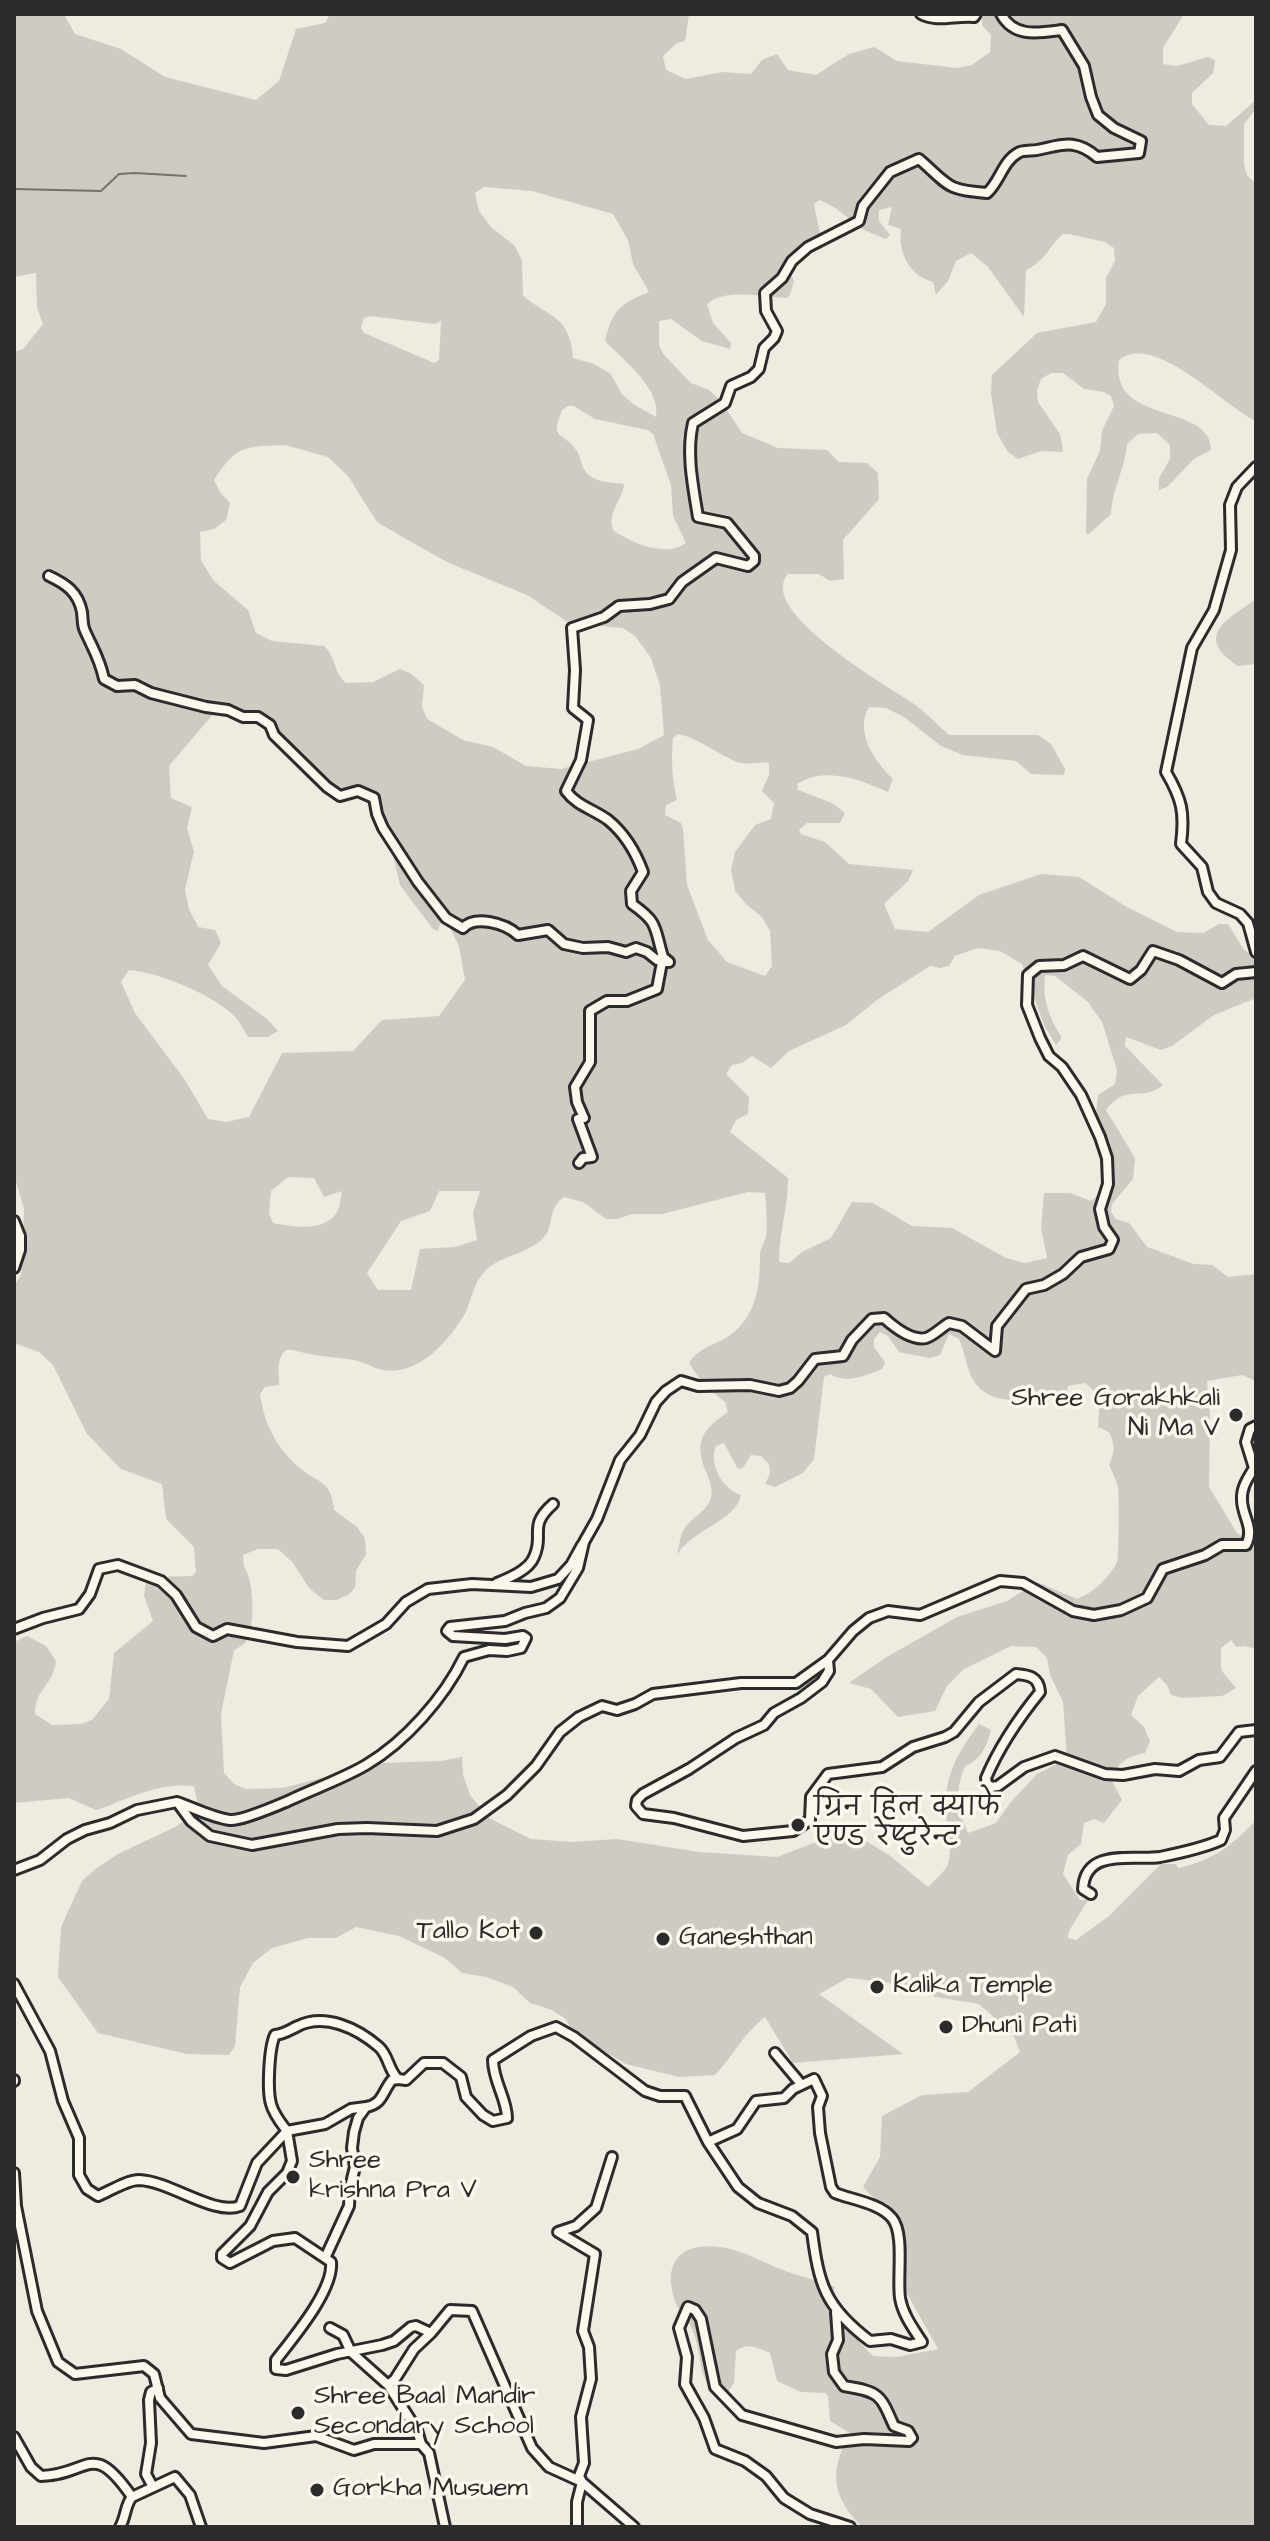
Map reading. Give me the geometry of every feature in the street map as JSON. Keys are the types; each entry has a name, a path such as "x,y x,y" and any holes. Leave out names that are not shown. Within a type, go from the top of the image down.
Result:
{"street":[{"path":"921,14 929,18 974,17 976,14"},
{"path":"579,1163 583,1158 592,1157 578,1119 584,1118 575,1087 590,1062 590,1011 607,1001 627,1001 657,989 662,962 669,962 663,957 656,927 650,917 632,904 631,891 643,872 637,855 608,820 573,801 566,791 581,760 588,720 573,708 575,670 572,628 604,617 619,606 669,599 682,582 716,558 748,566 754,561 754,556 727,523 698,517 691,459 693,423 725,403 731,386 751,377 759,369 764,348 777,331 766,311 765,293 808,247 859,221 863,206 890,172 919,159 945,185 987,193 1018,152 1063,143 1088,149 1097,157 1139,153 1141,141 1114,128 1098,115 1084,66 1062,30 1037,33 1018,31 1008,26 1001,14"},
{"path":"1256,467 1237,487 1230,505 1231,550 1214,610 1192,648 1166,772 1179,794 1184,819 1181,844 1202,867 1208,892 1216,903 1240,914 1248,923 1256,952"},
{"path":"49,576 67,584 76,597 83,629 93,642 104,679 117,686 135,685 151,693 228,710 243,717 258,717 270,725 274,735 327,787 340,796 358,791 374,798 383,828 446,918 463,928 477,920 506,925 518,935 548,930 564,944 583,948 608,947 626,952 636,948 657,960 663,957"},
{"path":"14,1629 79,1609 90,1594 99,1569 118,1565 161,1581 176,1595 196,1627 213,1636 227,1629 297,1642 348,1646 386,1624 406,1602 428,1589 472,1584 531,1587 558,1579 571,1565 597,1519 620,1460 640,1435 656,1402 681,1381 698,1386 750,1385 779,1391 790,1388 815,1359 843,1356 852,1340 872,1319 884,1318 896,1329 927,1338 949,1323 962,1326 995,1351 997,1326 1026,1289 1044,1285 1063,1274 1081,1257 1113,1246 1100,1209 1108,1184 1103,1148 1081,1095 1062,1067 1049,1056 1040,1038 1027,1005 1028,975 1039,966 1064,965 1083,956 1130,979 1141,970 1153,951 1179,960 1222,983 1236,974 1256,972"},
{"path":"14,1221 20,1236 20,1250 14,1268"},
{"path":"14,1249 20,1236"},
{"path":"177,1802 191,1821 210,1836 252,1845 338,1829 437,1831 474,1819 507,1795 536,1766 560,1732 579,1717 602,1706 617,1710 653,1694 741,1683 796,1683 828,1660 869,1618 888,1611 920,1615 1000,1581 1023,1583 1073,1611 1094,1615 1121,1610 1147,1598 1163,1569 1205,1555 1222,1545 1246,1545 1250,1537 1248,1519 1241,1503 1243,1488 1254,1468 1246,1442 1250,1429 1256,1426"},
{"path":"493,1585 528,1565 535,1557 539,1520 553,1504"},
{"path":"14,1870 40,1860 67,1839 85,1830 110,1823 137,1810 177,1802 232,1821 278,1805 366,1765 419,1721 452,1681 464,1657 489,1650 521,1648 526,1638 453,1636 447,1631 450,1627 505,1621 546,1608 560,1598 571,1583 584,1542"},
{"path":"828,1660 829,1671 822,1682 801,1698 774,1713 764,1725 736,1738 643,1794 636,1806 643,1814 674,1818 743,1836 793,1831 810,1820 811,1797 828,1774 882,1767 913,1747 945,1737 954,1732 979,1702 1016,1674 1032,1677 1038,1683 1040,1692 1003,1740 986,1778 991,1787 998,1786 1024,1767 1055,1756 1105,1774 1155,1769 1179,1771 1199,1760 1220,1757 1239,1732 1256,1730"},
{"path":"1091,1894 1083,1889 1084,1879 1106,1860 1120,1856 1160,1857 1221,1840 1225,1830 1224,1818 1256,1771"},
{"path":"14,1984 50,2051 63,2101 79,2138 79,2175 87,2189 98,2196 137,2180 176,2189 225,2209 233,2209 240,2206 257,2163 287,2131 325,2124 351,2109 376,2105 392,2080 406,2080 424,2063 443,2063 461,2077 466,2097 483,2115 493,2121 507,2118 493,2060 531,2036 556,2027 645,2091 660,2096 685,2096 708,2142 738,2187 758,2203 792,2216 812,2232 821,2285 848,2325 870,2341 891,2339 910,2345 922,2342 905,2316 901,2301 898,2232 892,2219 880,2210 835,2193 831,2187 820,2133 818,2107 822,2096 814,2079 801,2084 784,2098 756,2101 737,2129 708,2142"},
{"path":"398,2079 379,2047 331,2021 310,2022 298,2025 288,2033 275,2035 271,2046 270,2101 276,2117 287,2131 292,2161 287,2173 268,2192 250,2226 222,2254 222,2258 230,2263 253,2249 295,2238 331,2262 327,2285 298,2332 276,2360 276,2369 286,2370 394,2341 411,2327 431,2333"},
{"path":"775,2053 801,2084"},
{"path":"326,2256 349,2206 355,2167 352,2148 354,2132 358,2118 366,2107"},
{"path":"577,2527 577,2502 582,2482 579,2476 584,2463 581,2417 591,2379 589,2347 583,2331 595,2254 558,2232 576,2226 596,2208 612,2157"},
{"path":"14,2173 16,2206 37,2311 58,2362 75,2374 144,2366 154,2374 160,2398 172,2415 191,2434 212,2439 264,2443 316,2436 354,2450 374,2444 421,2444"},
{"path":"836,2310 838,2340 832,2354 834,2372 844,2386 867,2390 882,2398 894,2426 908,2431 912,2438 909,2441 864,2439 836,2442 742,2415 715,2387 701,2319 695,2310 688,2307 679,2328 687,2357 685,2384 704,2418 715,2449 745,2461 766,2476 784,2498 810,2514 850,2527"},
{"path":"388,2385 414,2349 450,2310 472,2311 532,2448 549,2467 582,2482 634,2527"},
{"path":"330,2328 343,2335 351,2352 388,2385 417,2430 421,2444 429,2453 445,2527"},
{"path":"153,2487 146,2474 152,2424 149,2400 151,2392 158,2388"},
{"path":"14,2437 31,2467 41,2476 53,2476 88,2462 98,2464 117,2476 132,2497"},
{"path":"120,2527 132,2497 175,2477 190,2495 201,2527"}],"shaded area":[{"path":"14,14 64,14 75,34 121,49 165,77 256,100 279,81 296,29 325,23 330,14 689,14 685,41 677,43 663,56 666,70 686,79 723,72 751,74 762,60 777,54 788,70 816,75 849,54 874,47 897,61 957,68 972,65 990,52 991,35 982,25 982,14 1184,14 1163,48 1163,64 1177,66 1208,57 1215,60 1213,73 1192,93 1192,104 1209,125 1226,126 1256,100 1256,109 1244,124 1244,165 1247,175 1256,184 1256,421 1170,363 1151,355 1134,354 1119,360 1120,381 1129,395 1144,405 1195,425 1207,435 1211,450 1194,459 1167,487 1159,490 1159,478 1170,459 1170,445 1157,433 1138,434 1127,444 1111,514 1089,534 1086,534 1087,479 1100,451 1102,431 1114,406 1111,396 1084,389 1063,373 1051,373 1041,379 1037,390 1038,402 1060,434 1063,450 1041,451 1018,459 1008,452 997,433 991,394 992,375 1037,333 1096,322 1106,304 1106,278 1115,261 1114,248 1105,242 1069,234 1057,239 1039,262 1026,270 1024,317 988,267 971,253 956,261 948,281 936,295 933,282 917,274 907,262 901,246 901,229 888,225 892,207 879,210 879,221 890,235 886,239 864,230 820,200 814,204 821,239 789,269 794,281 790,295 786,298 724,296 707,304 713,323 731,343 730,349 702,341 671,319 659,321 659,346 691,383 709,390 721,401 742,433 778,448 827,450 839,462 867,463 878,473 879,499 843,540 844,579 830,581 819,574 788,574 783,589 790,607 806,626 852,664 916,706 949,735 1038,735 1051,744 1065,769 1064,775 1031,774 1016,761 963,755 941,746 904,717 886,708 869,707 865,717 865,736 874,755 893,779 888,792 842,776 819,776 797,784 798,790 832,803 845,813 840,823 807,823 799,830 801,834 825,842 849,864 913,870 908,881 884,904 895,929 928,932 979,895 1041,874 1079,877 1127,907 1177,932 1203,933 1219,924 1228,924 1244,950 1256,957 1256,998 1214,1015 1172,1046 1161,1050 1126,1037 1125,1046 1163,1085 1148,1093 1121,1097 1106,1110 1135,1158 1133,1179 1112,1204 1111,1212 1116,1219 1129,1223 1147,1247 1194,1264 1212,1265 1228,1277 1256,1274 1256,1381 1242,1375 1207,1381 1209,1487 1237,1533 1256,1544 1256,1649 1236,1647 1231,1640 1221,1648 1221,1670 1236,1688 1222,1696 1182,1698 1171,1695 1159,1677 1138,1696 1131,1715 1144,1727 1150,1741 1145,1753 1129,1758 1117,1768 1111,1779 1122,1800 1104,1823 1094,1819 1084,1823 1081,1844 1068,1855 1063,1874 1080,1900 1088,1900 1069,1931 1068,1938 1076,1940 1109,1916 1161,1864 1176,1864 1178,1868 1212,1856 1256,1820 1256,2527 862,2527 844,2505 836,2483 839,2459 850,2433 830,2421 828,2396 825,2393 801,2392 777,2381 770,2353 753,2347 736,2351 734,2383 726,2395 716,2395 705,2380 695,2336 676,2305 671,2286 674,2264 688,2250 698,2247 733,2250 835,2287 828,2310 873,2356 897,2357 938,2349 900,2281 900,2226 863,2187 880,2157 882,2116 922,2095 968,2092 1020,2052 1013,2034 979,2004 936,1997 885,1982 848,1978 819,1994 903,2054 793,2063 765,2017 715,2075 679,2077 626,2064 573,2033 566,2019 552,2010 530,2003 513,1987 486,1977 462,1973 445,1958 399,1936 356,1927 336,1938 308,1938 272,1948 253,1963 240,1987 235,2046 229,2055 187,2054 98,2033 58,1977 61,1927 82,1881 118,1854 189,1818 197,1801 194,1786 181,1785 144,1792 96,1810 69,1798 14,1803 14,1642 27,1636 46,1646 56,1661 38,1698 35,1714 52,1725 81,1724 92,1720 109,1699 114,1653 153,1621 144,1596 146,1581 154,1577 192,1576 196,1572 194,1547 166,1519 162,1484 121,1469 87,1434 53,1365 39,1352 14,1343 14,1286 21,1275 24,1209 14,1175 14,352 23,349 43,324 37,308 36,273 14,277","holes":["484,187 532,191 613,214 628,240 633,264 649,292 619,309 605,341 647,385 656,406 656,417 621,393 611,374 594,364 573,358 564,326 523,296 522,261 515,246 491,227 479,211 475,193","370,316 435,324 441,321 439,360 434,363 364,333 361,328 364,318","574,406 595,419 648,430 653,434 671,485 673,516 686,543 659,549 629,540 613,530 613,512 624,484 601,481 587,474 577,451 559,434 557,427 562,410","285,445 328,457 348,476 377,522 413,543 449,563 527,595 569,623 623,628 635,636 651,658 660,685 664,735 638,749 561,769 526,766 493,747 463,740 427,719 422,707 424,685 410,673 400,669 373,682 346,683 324,646 272,641 256,633 248,610 213,580 201,560 200,532 214,529 226,520 230,503 214,480 229,460 251,447","228,711 241,714 264,729 320,786 381,804 400,885 433,929 438,931 443,914 459,946 465,980 439,1016 382,1020 353,1051 282,1053 249,1117 226,1122 208,1119 185,1080 135,1013 121,982 129,970 170,980 213,1000 234,1016 248,1037 268,1037 278,1031 267,1019 222,986 208,965 221,943 215,930 198,927 189,909 185,890 194,851 187,829 192,807 171,798 169,766 214,713","678,734 737,762 769,763 769,775 762,791 774,803 771,819 755,825 735,852 731,869 735,891 761,916 770,931 772,966 765,976 727,962 708,940 687,885 681,823 665,815 666,805 677,800 673,738","978,948 1000,951 1022,964 1044,1025 1056,1045 1062,1038 1048,1008 1045,975 1055,976 1088,1002 1102,1022 1117,1070 1115,1084 1098,1095 1094,1137 1101,1163 1101,1193 1091,1201 1070,1193 1044,1193 1041,1228 1047,1258 1025,1263 1006,1258 952,1228 912,1226 873,1203 852,1202 831,1238 802,1252 789,1263 779,1262 788,1178 730,1132 736,1120 748,1114 749,1097 726,1074 732,1065 752,1056 771,1068 789,1051 846,1025 877,1000 930,966 949,966 955,956","288,1177 314,1178 324,1197 342,1191 339,1208 333,1217 318,1225 299,1227 273,1223 269,1214 271,1191","439,1191 480,1191 473,1213 477,1240 455,1247 420,1249 411,1290 378,1290 367,1273 401,1221 430,1211","748,1192 765,1193 767,1231 760,1252 753,1306 734,1332 699,1352 689,1363 703,1384 725,1402 728,1412 702,1438 701,1453 711,1486 711,1498 706,1508 683,1531 677,1555 692,1539 731,1512 741,1495 728,1487 719,1475 714,1461 716,1446 724,1443 738,1469 743,1468 751,1455 761,1456 769,1464 770,1474 765,1484 775,1487 803,1473 814,1459 824,1377 830,1374 856,1378 882,1369 885,1362 874,1347 874,1339 880,1332 888,1336 899,1352 929,1358 940,1355 949,1334 959,1339 977,1386 999,1398 1026,1400 1066,1394 1068,1386 1085,1383 1100,1396 1098,1427 1109,1432 1112,1440 1113,1452 1109,1465 1117,1482 1119,1526 1117,1562 1105,1579 1077,1599 1037,1582 1007,1601 957,1617 885,1658 849,1683 871,1689 898,1717 935,1711 947,1686 964,1669 1011,1646 1036,1647 1047,1658 1050,1675 1063,1702 1067,1759 1037,1774 996,1823 968,1833 959,1808 958,1791 965,1766 979,1756 991,1730 979,1724 959,1755 947,1789 948,1864 928,1887 889,1855 845,1831 777,1857 699,1852 617,1839 573,1842 531,1839 489,1818 470,1795 463,1775 462,1757 383,1763 282,1788 246,1789 234,1784 224,1773 221,1714 234,1650 249,1637 252,1617 252,1593 243,1555 258,1549 278,1549 293,1563 309,1588 324,1600 336,1600 355,1588 356,1571 366,1554 365,1538 357,1527 334,1510 328,1488 293,1461 268,1426 260,1394 265,1387 279,1385 279,1366 283,1354 286,1350 293,1350 354,1360 383,1370 407,1368 428,1357 447,1339 464,1315 478,1281 487,1269 502,1259 528,1249 547,1234 555,1207 564,1197 583,1202 606,1219 632,1214 662,1214"]},
{"path":"1256,599 1256,664 1238,666 1224,655 1216,636 1226,621"}],"waterway":[{"path":"14,189 101,191 119,174 186,176"}],"place":[{"name":"Shree Gorakhkali Ni Ma V","path":"1236,1415"},
{"name":"ग्रिन हिल क्याफे एण्ड रेष्टुरेन्ट","path":"798,1825"},
{"name":"Tallo Kot","path":"536,1933"},
{"name":"Ganeshthan","path":"663,1939"},
{"name":"Kalika Temple","path":"877,1987"},
{"name":"Dhuni Pati","path":"946,2027"},
{"name":"Shree krishna Pra V","path":"293,2177"},
{"name":"Shree Baal Mandir Secondary School","path":"298,2413"},
{"name":"Gorkha Musuem","path":"317,2490"}]}
